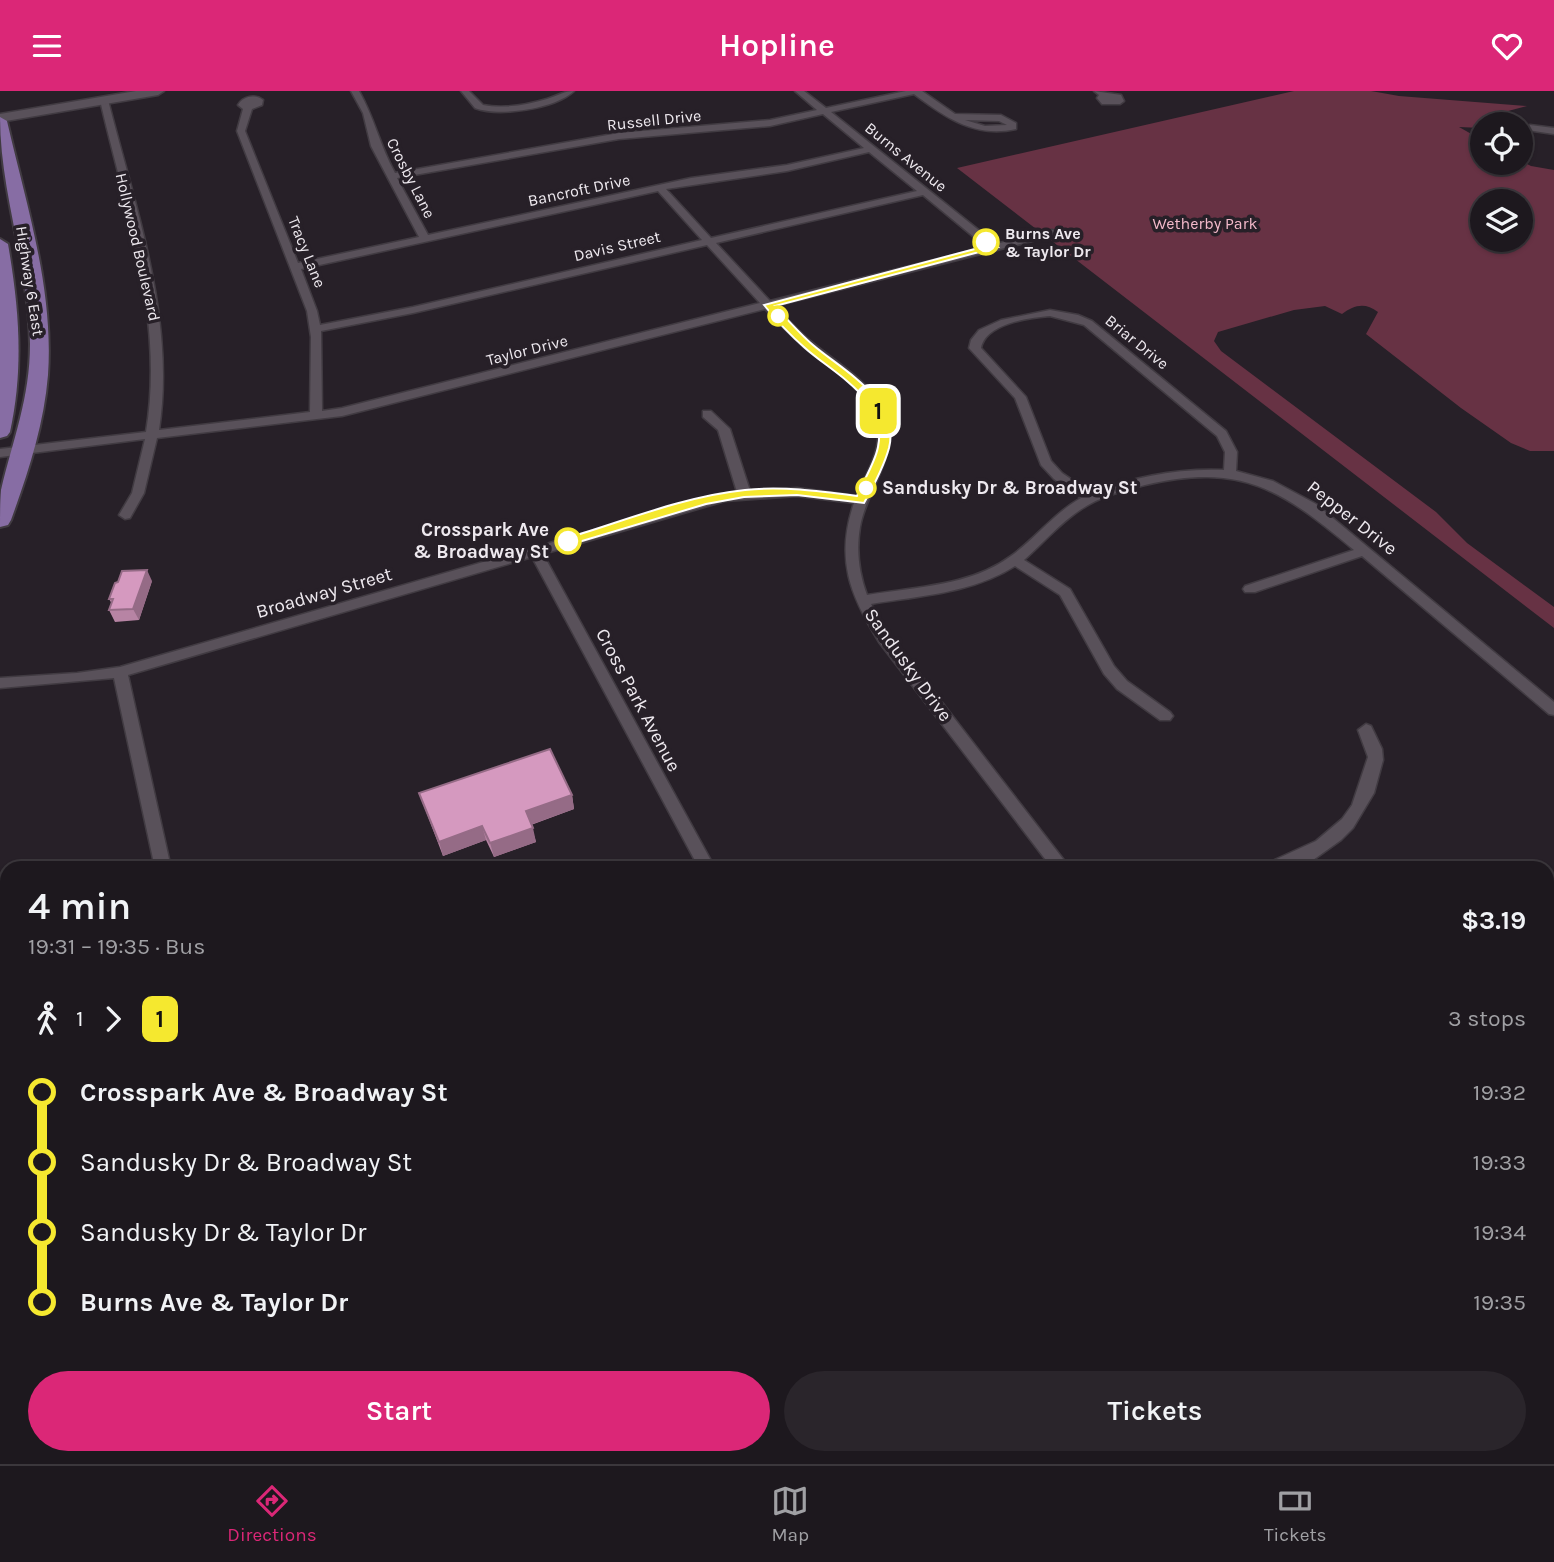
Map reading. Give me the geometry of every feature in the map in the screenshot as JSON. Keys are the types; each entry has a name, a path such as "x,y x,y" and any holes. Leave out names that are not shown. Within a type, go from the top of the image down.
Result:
{"main road":[{"name":"Highway 6 East","path":"0,120 37,316 38,374 23,450 0,520"},
{"name":"Highway 6 East","path":"0,244 12,350 10,380 0,432"}],"street":[{"path":"0,120 158,91"},
{"name":"Crosby Lane","path":"355,91 367,113 376,146 425,239"},
{"path":"466,91 475,104 492,109 556,99 570,91"},
{"name":"Burns Avenue","path":"799,91 993,247"},
{"path":"917,91 952,117 971,128 1006,129 1013,125 1001,118 952,117"},
{"name":"Russell Drive","path":"391,176 619,136 666,130 747,127 917,91"},
{"name":"Hollywood Boulevard","path":"104,100 158,334 158,374 147,464 138,493 125,515"},
{"name":"Tracy Lane","path":"248,108 241,131 310,302 316,329 316,415"},
{"path":"1533,128 1554,131"},
{"name":"Bancroft Drive","path":"295,267 702,179 787,168 871,149"},
{"name":"Sandusky Drive","path":"660,188 808,346 862,388 879,412 884,447 860,500 850,543 854,580 861,601 884,638 1057,861"},
{"name":"Davis Street","path":"316,329 364,321 924,192"},
{"name":"Taylor Drive","path":"0,453 316,415 423,392 1052,233"},
{"name":"Briar Drive","path":"1090,498 1045,462 1020,397 975,348 976,337 981,332 990,327 1046,313 1072,317 1088,323 1222,434 1231,452 1230,472"},
{"path":"707,414 724,429 744,493"},
{"name":"Pepper Drive","path":"861,601 950,586 997,571 1016,560 1072,509 1090,498 1191,471 1230,472 1263,481 1296,496 1554,709"},
{"name":"Broadway Street","path":"0,683 120,672 704,501 744,493 797,492 860,500"},
{"name":"Cross Park Avenue","path":"536,551 703,861"},
{"path":"1250,589 1364,551"},
{"path":"1016,560 1065,592 1109,670 1122,685 1165,716"},
{"path":"120,672 161,861"},
{"path":"1293,861 1325,845 1352,819 1363,801 1376,755 1366,730"}],"green space":[{"name":"Wetherby Park","path":"1294,91 1371,91 1399,96 1527,106 1507,112 1470,112 1470,127 1459,127 1470,133 1470,175 1533,175 1533,166 1554,170 1554,451 1530,451 1511,443 1461,408 1366,334 1378,312 1369,307 1351,308 1342,314 1325,306 1294,310 1218,332 1214,341 1221,351 1436,512 1467,543 1554,607 1554,628 957,168"}],"building":[{"path":"147,570 133,609 109,610 113,599 109,599 122,571"},
{"path":"550,749 572,795 526,811 533,828 490,843 482,826 439,842 419,793"}],"bus line":[{"name":"1","path":"568,541 704,501 744,493 820,493 860,500 884,447 883,423 879,412 862,388 808,346 768,305 993,247 986,242"}],"place":[{"name":"Burns Ave & Taylor Dr","path":"986,242"},
{"name":"Sandusky Dr & Broadway St","path":"866,488"},
{"name":"Crosspark Ave & Broadway St","path":"568,541"}]}
